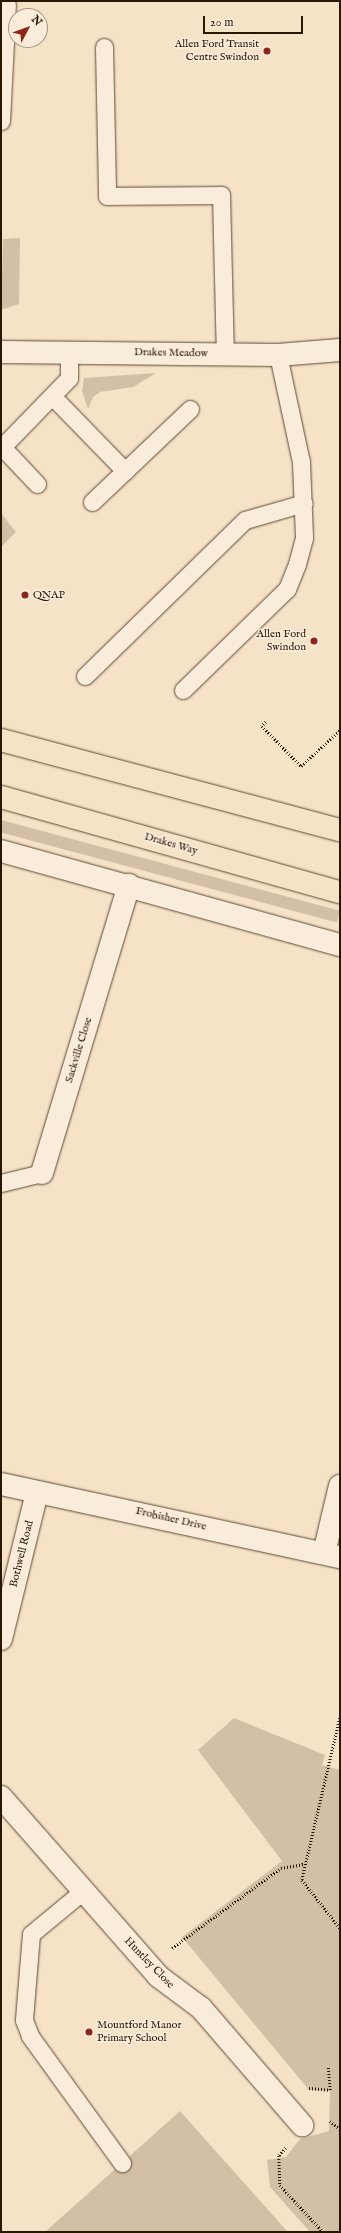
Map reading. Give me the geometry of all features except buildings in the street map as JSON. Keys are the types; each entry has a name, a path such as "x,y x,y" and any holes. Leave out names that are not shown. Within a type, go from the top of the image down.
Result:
{"main road":[{"path":"1,740 340,830"},
{"name":"Drakes Way","path":"1,797 340,892"}],"street":[{"name":"Drakes Meadow","path":"1,352 225,354 278,356 340,350"},
{"path":"1,851 340,945"},
{"name":"Sackville Close","path":"42,1173 129,886"},
{"name":"Frobisher Drive","path":"1,1484 332,1555"},
{"path":"332,1555 340,1486"},
{"name":"Bothwell Road","path":"1,1639 37,1492"},
{"name":"Huntley Close","path":"1,1797 166,1984 201,2008 302,2125"}],"lane":[{"path":"1,121 7,4"},
{"path":"104,47 107,196 220,195 225,354"},
{"path":"37,484 2,447 54,398 69,378 69,353"},
{"path":"183,690 287,589 304,537 304,503 301,462 278,356"},
{"path":"54,398 125,471"},
{"path":"92,502 190,409"},
{"path":"85,676 245,520 304,503"},
{"name":"Sackville Close","path":"1,1183 42,1173"},
{"path":"83,1891 31,1934 24,2020 30,2036 122,2163"}],"path":[{"path":"266,722 262,726 301,766 340,730"},
{"path":"340,1718 304,1864 302,1883 340,1928"},
{"path":"149,1965 280,1868 304,1864"},
{"path":"285,2105 306,2088 330,2090 328,2066"},
{"path":"302,2125 307,2130 279,2156 277,2178 323,2232"}],"shaded area":[{"path":"20,238 19,304 1,310 3,239"},
{"path":"156,373 133,387 100,392 93,397 88,409 82,391 84,378"},
{"path":"1,513 16,532 1,547"},
{"path":"1,820 340,911 337,922 1,832"},
{"path":"234,1718 325,1755 322,1765 340,1770 340,2232 310,2232 270,2187 267,2160 286,2157 300,2139 329,2131 330,2091 309,2090 182,1937 282,1861 198,1750"},
{"path":"180,2111 288,2232 45,2232"}],"place":[{"name":"Allen Ford Transit Centre Swindon","path":"267,51"},
{"name":"QNAP","path":"25,595"},
{"name":"Allen Ford Swindon","path":"314,641"},
{"name":"Mountford Manor Primary School","path":"89,2032"}]}
